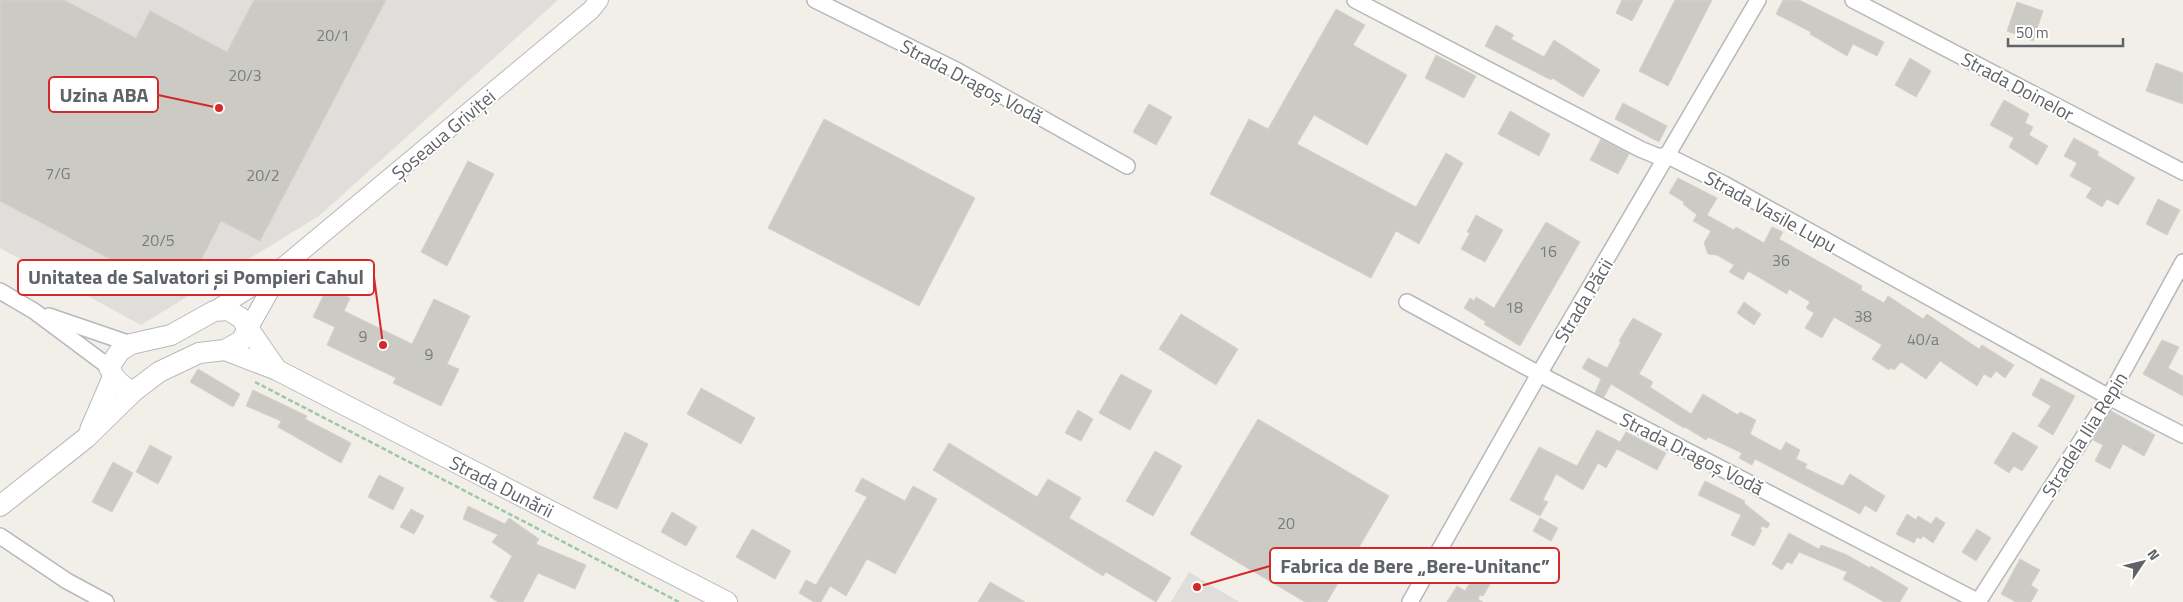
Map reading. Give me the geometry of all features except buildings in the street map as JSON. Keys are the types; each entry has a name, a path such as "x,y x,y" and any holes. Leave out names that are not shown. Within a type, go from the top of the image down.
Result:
{"main road":[{"name":"Strada Dunării","path":"214,311 228,310 241,318 277,370"},
{"path":"86,438 120,351 131,344 171,335 214,311"},
{"path":"0,506 86,438 134,392 159,372 199,353 224,350 241,341 248,329"},
{"name":"Strada Dunării","path":"224,350 277,370 727,602"},
{"path":"111,372 126,389 134,392"}],"street":[{"name":"Șoseaua Griviţei","path":"214,311 284,266 466,116 591,10 599,0"},
{"name":"Strada Dragoș Vodă","path":"815,0 958,71 1127,166"},
{"name":"Strada Vasile Lupu","path":"1355,0 1640,149 1656,156 1668,156 1724,184 2109,397 2183,435"},
{"name":"Strada Păcii","path":"1410,602 1539,374 1758,0"},
{"name":"Strada Doinelor","path":"1853,0 2183,172"},
{"name":"Stradela Ilia Repin","path":"1979,602 2109,397 2183,262"},
{"name":"Șoseaua Griviţei","path":"248,329 284,266"},
{"path":"0,291 34,311 111,372"},
{"name":"Strada Dragoș Vodă","path":"1407,302 1539,374 1979,602"},
{"path":"34,311 131,344"},
{"path":"0,536 67,581 106,602"}],"path":[{"path":"255,382 679,602"}],"shaded area":[{"path":"0,0 558,0 319,216 141,325 0,248"},
{"path":"1189,572 1239,602 1171,602"}],"place":[{"name":"Uzina ABA","path":"219,108"},
{"name":"Unitatea de Salvatori și Pompieri Cahul","path":"383,345"},
{"name":"Fabrica de Bere „Bere-Unitanc”","path":"1197,587"}]}
